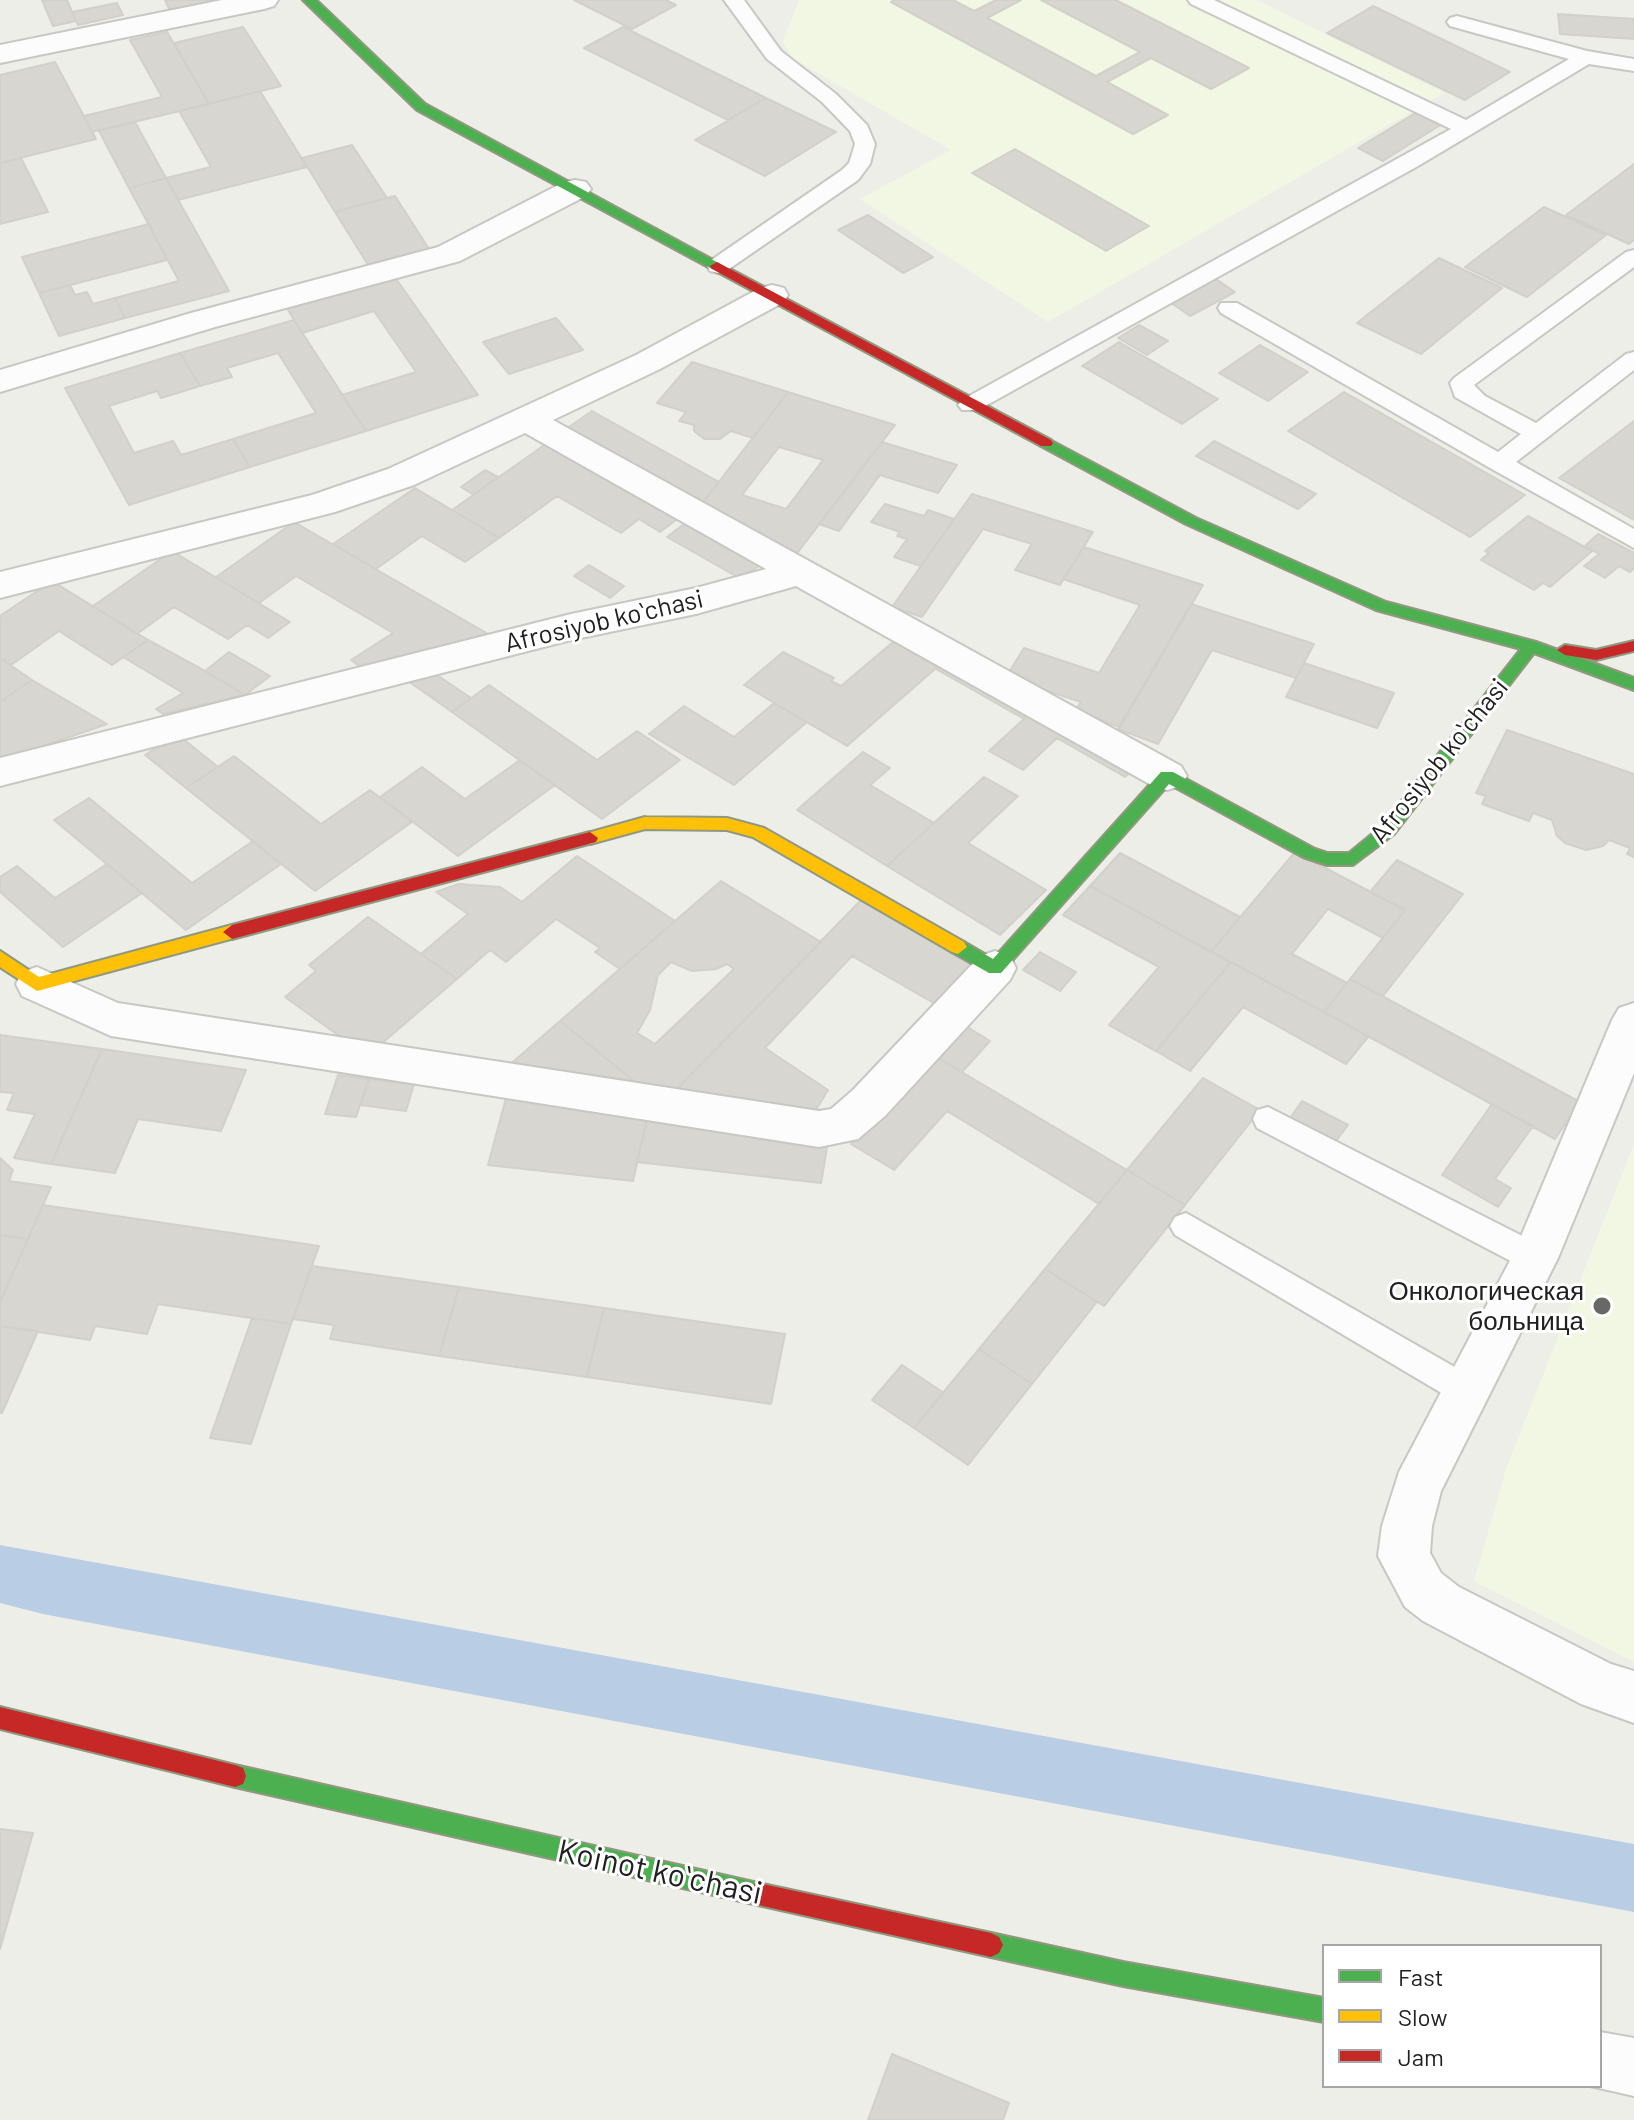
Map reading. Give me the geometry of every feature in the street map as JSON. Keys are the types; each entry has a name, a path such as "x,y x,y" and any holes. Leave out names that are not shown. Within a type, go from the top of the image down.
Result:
{"street":[{"path":"0,54 264,0"},
{"path":"309,0 421,107 970,405 1191,521 1381,606 1531,646 1634,684"},
{"path":"0,381 234,312 426,262 449,254 575,189"},
{"path":"0,585 322,504 401,477 648,362 772,295"},
{"path":"526,419 800,572"},
{"name":"Afrosiyob koʻchasi","path":"0,772 571,627 696,601 800,572 1309,853 1327,859 1353,859 1388,830 1531,646"},
{"path":"1531,646 1596,655 1634,646"},
{"path":"0,958 37,984 111,1019 819,1129 842,1126 869,1103 995,968 1167,776"},
{"path":"37,984 645,823 727,824 758,832 995,968"},
{"path":"1634,1020 1535,1258 1417,1488 1407,1526 1404,1556 1423,1590 1477,1625 1600,1686 1634,1697"},
{"name":"Koinot koʻchasi","path":"0,1718 207,1770 662,1873 1123,1974 1322,2010"},
{"path":"1602,2061 1634,2067"}],"lane":[{"path":"718,266 850,175 859,164 865,144 860,129 829,98 774,55 734,0"},
{"path":"1198,0 1466,128"},
{"path":"1457,22 1586,57 1634,65"},
{"path":"970,405 1411,162 1586,57"},
{"path":"1538,434 1463,392 1462,383 1634,257"},
{"path":"1229,308 1634,540"},
{"path":"1499,463 1634,359"},
{"path":"1268,1119 1535,1258"},
{"path":"1186,1226 1467,1391"}],"shaded area":[{"path":"799,0 1257,0 1444,93 1048,322 860,199 951,150 792,58 783,42"},
{"name":"Онкологическая больница","path":"1634,1144 1634,1662 1474,1581 1506,1469"}],"building":[{"path":"42,0 67,0 76,21 53,26"},
{"path":"165,0 225,0 170,11"},
{"path":"574,0 666,0 676,5 632,29"},
{"path":"953,0 974,11 996,0 1021,0 987,18 1096,76 1140,52 1041,0 1116,0 1249,68 1211,89 1151,58 1107,82 1168,115 1133,134 891,2"},
{"path":"117,3 123,15 78,25 72,12"},
{"path":"1373,6 1510,72 1465,100 1327,33"},
{"path":"1558,14 1634,19 1634,39 1560,34"},
{"path":"243,27 281,86 209,104 174,43"},
{"path":"623,27 766,98 728,120 584,48"},
{"path":"167,32 209,104 92,132 84,116 162,97 130,40"},
{"path":"55,62 96,139 0,163 0,75"},
{"path":"260,91 307,167 178,200 166,178 211,167 179,111"},
{"path":"766,98 836,132 765,176 695,140"},
{"path":"1417,112 1442,124 1383,161 1358,148"},
{"path":"135,122 166,178 129,188 99,131"},
{"path":"352,145 387,198 335,212 302,158"},
{"path":"1015,149 1149,226 1106,251 972,173"},
{"path":"21,158 48,212 0,224 0,163"},
{"path":"1634,164 1634,240 1629,244 1566,215"},
{"path":"166,178 229,291 125,318 115,298 179,281 129,188"},
{"path":"395,196 431,252 370,268 335,212"},
{"path":"1544,207 1606,235 1527,297 1465,267"},
{"path":"868,215 933,257 903,273 838,230"},
{"path":"149,224 167,260 39,293 22,257"},
{"path":"1439,258 1502,288 1421,354 1357,323"},
{"path":"392,273 478,395 366,431 342,395 416,372 374,311 302,333 285,305"},
{"path":"1213,277 1235,292 1190,316 1167,300"},
{"path":"70,285 75,295 87,292 93,304 115,298 125,318 59,336 39,293"},
{"path":"556,318 583,350 509,374 483,342"},
{"path":"294,320 366,431 250,467 233,439 316,413 278,353 227,368 232,377 200,386 180,353"},
{"path":"1139,325 1168,341 1147,355 1118,338"},
{"path":"1119,342 1218,399 1182,424 1082,366"},
{"path":"1260,345 1308,372 1268,401 1219,373"},
{"path":"180,353 200,386 161,398 157,391 109,406 134,453 173,441 181,455 233,439 250,467 129,505 65,388"},
{"path":"692,362 788,392 753,438 731,431 720,439 704,439 694,431 694,425 679,421 686,412 657,403"},
{"path":"788,392 895,425 795,556 701,505","holes":["779,447 823,460 786,509 742,495"]},
{"path":"1344,392 1525,495 1470,537 1288,431"},
{"path":"592,411 719,482 701,505 566,429"},
{"path":"1634,421 1634,520 1559,478"},
{"path":"553,439 684,514 660,532 639,519 621,533 557,496 499,538 452,510"},
{"path":"1214,441 1316,494 1298,509 1196,456"},
{"path":"882,442 957,465 938,493 880,475 839,531 819,524"},
{"path":"485,470 498,477 474,495 461,487"},
{"path":"415,488 499,538 465,562 422,536 376,569 333,544"},
{"path":"972,494 1093,532 1060,585 1015,570 1032,544 983,529 922,617 892,607"},
{"path":"885,504 924,516 928,510 954,519 921,566 894,557 907,539 897,536 900,532 871,522"},
{"path":"1528,516 1592,551 1550,587 1543,583 1534,590 1481,560 1489,553 1485,551"},
{"path":"693,517 768,559 741,579 667,537"},
{"path":"294,522 490,635 368,672 351,660 393,633 296,576 259,603 216,577"},
{"path":"1598,534 1634,553 1634,568 1630,572 1619,566 1605,578 1584,566 1599,554 1585,546"},
{"path":"1084,547 1203,585 1120,727 1075,711 1081,702 1006,677 1024,648 1099,673 1140,605 1063,579"},
{"path":"172,551 290,622 268,638 247,625 228,639 174,607 137,634 93,606"},
{"path":"589,565 624,586 610,598 574,576"},
{"path":"52,581 148,640 112,665 59,631 11,665 0,658 0,616"},
{"path":"1191,604 1314,644 1296,678 1212,650 1158,744 1118,729"},
{"path":"899,637 943,662 847,746 744,685 783,652 834,678 831,681 841,686"},
{"path":"148,640 245,695 163,714 156,709 183,693 123,657"},
{"path":"229,652 270,676 245,695 205,671"},
{"path":"949,657 1038,706 1024,719 936,669"},
{"path":"0,658 32,680 0,702"},
{"path":"1304,663 1394,693 1377,728 1286,697"},
{"path":"437,675 471,698 452,712 408,681"},
{"path":"32,680 107,724 0,761 0,702"},
{"path":"489,685 597,760 637,731 680,760 602,819 452,712"},
{"path":"774,703 807,722 734,785 649,734 684,706 734,737"},
{"path":"1038,706 1139,763 1125,777 1057,738 1023,770 989,751"},
{"path":"1507,730 1634,774 1634,857 1627,854 1630,848 1609,840 1603,846 1586,850 1565,843 1557,836 1552,820 1533,813 1529,821 1482,804 1486,796 1476,793"},
{"path":"177,734 218,767 186,788 145,755"},
{"path":"863,752 890,768 870,785 934,823 887,866 797,810"},
{"path":"234,756 321,824 370,790 412,822 315,891 186,788"},
{"path":"520,760 555,785 458,856 380,797 422,767 465,799"},
{"path":"984,777 1018,796 968,843 1046,890 1000,935 887,866"},
{"path":"89,798 192,883 253,841 281,864 186,930 54,820"},
{"path":"1295,852 1405,910 1383,938 1328,909 1292,954 1347,983 1324,1012 1211,952"},
{"path":"1120,853 1240,917 1211,952 1090,886"},
{"path":"577,856 675,921 620,969 595,952 600,948 556,919 506,962 490,950 457,979 421,954 468,914 436,892 459,884 500,887 522,902"},
{"path":"1397,860 1463,894 1383,996 1350,979 1405,910 1370,892"},
{"path":"107,864 142,893 63,947 0,892 0,877 17,866 55,898"},
{"path":"721,881 821,942 675,1091 639,1085 560,1021","holes":["671,962 692,971 716,969 727,964 734,969 655,1044 637,1033 650,1010 658,975"]},
{"path":"1090,886 1231,962 1156,1051 1109,1025 1159,967 1063,915"},
{"path":"862,899 975,963 937,1005 852,956 765,1048 828,1090 813,1115 675,1091"},
{"path":"368,917 457,979 367,1056 285,997 316,971 309,965"},
{"path":"1040,952 1076,972 1060,991 1023,970"},
{"path":"1231,962 1368,1037 1346,1064 1243,1007 1190,1071 1156,1051"},
{"path":"1350,979 1580,1102 1555,1139 1324,1012"},
{"path":"560,1021 639,1085 507,1067"},
{"path":"961,1023 990,1041 962,1072 933,1055"},
{"path":"0,1035 102,1049 51,1164 14,1158 35,1114 7,1110 14,1093 0,1092"},
{"path":"102,1049 246,1070 221,1131 138,1119 115,1173 51,1164"},
{"path":"933,1055 1127,1170 1099,1204 947,1111 894,1170 851,1144"},
{"path":"338,1075 369,1079 356,1117 325,1114"},
{"path":"1203,1078 1260,1110 1185,1205 1127,1170"},
{"path":"369,1079 414,1084 406,1111 360,1105"},
{"path":"506,1098 648,1115 633,1181 488,1165"},
{"path":"1302,1101 1348,1125 1333,1145 1288,1121"},
{"path":"1492,1104 1533,1126 1495,1179 1511,1188 1498,1207 1442,1175"},
{"path":"648,1115 829,1136 821,1183 637,1162"},
{"path":"0,1158 13,1170 9,1181 51,1187 28,1239 0,1235"},
{"path":"1127,1170 1185,1205 1104,1306 1045,1269"},
{"path":"43,1205 319,1246 291,1324 158,1304 147,1334 95,1326 90,1340 0,1326 0,1302"},
{"path":"0,1235 28,1239 0,1302"},
{"path":"312,1266 459,1287 439,1356 330,1339 334,1325 293,1319"},
{"path":"1045,1269 1097,1302 1032,1384 979,1349"},
{"path":"459,1287 604,1308 587,1377 439,1356"},
{"path":"604,1308 785,1334 771,1404 587,1377"},
{"path":"252,1318 291,1324 251,1444 210,1438"},
{"path":"0,1326 38,1331 2,1413 0,1413"},
{"path":"979,1349 1032,1384 968,1465 914,1428"},
{"path":"902,1365 944,1393 914,1428 872,1400"},
{"path":"0,1829 33,1833 0,1949"},
{"path":"892,2054 1009,2103 1003,2120 868,2120"}],"waterway":[{"path":"0,1574 1634,1878"}],"traffic: fast":[{"path":"309,0 421,107 717,266"},
{"path":"1046,443 1191,521 1381,606 1531,646 1634,684"},
{"path":"958,947 995,968 1167,776 1309,853 1327,859 1353,859 1388,830 1531,646"},
{"path":"235,1776 758,1894"},
{"path":"991,1945 1123,1974 1322,2010"}],"traffic: slow":[{"path":"590,838 645,823 727,824 758,832 958,947"},
{"path":"0,958 37,984 232,932"}],"traffic: jam":[{"path":"717,266 1046,443"},
{"path":"1565,650 1596,655 1634,646"},
{"path":"232,932 590,838"},
{"path":"0,1718 235,1776"},
{"path":"758,1894 991,1945"}],"place":[{"name":"Онкологическая больница","path":"1602,1306"}]}
